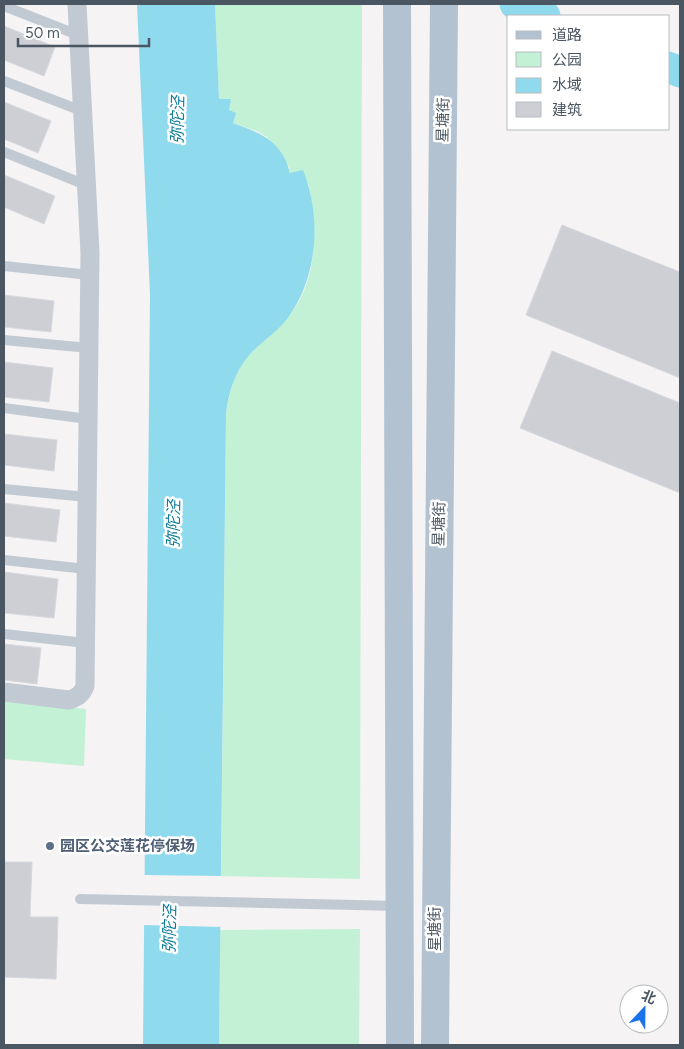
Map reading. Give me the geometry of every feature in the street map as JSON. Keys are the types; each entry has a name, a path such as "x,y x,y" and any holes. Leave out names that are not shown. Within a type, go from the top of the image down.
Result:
{"main road":[{"path":"397,4 400,1045"},
{"name":"星塘街","path":"435,1045 444,14"}],"street":[{"path":"4,692 69,700 77,698 85,686 90,275 77,4"}],"lane":[{"path":"4,6 78,36"},
{"path":"4,81 82,111"},
{"path":"4,152 86,185"},
{"path":"4,266 90,275"},
{"path":"4,340 89,348"},
{"path":"4,408 88,419"},
{"path":"4,489 87,497"},
{"path":"4,560 86,569"},
{"path":"4,634 86,643"},
{"path":"80,899 236,904 400,906"}],"green space":[{"path":"215,4 362,4 360,879 221,876 227,407 231,390 241,366 251,352 292,312 301,298 311,267 314,232 308,183 290,173 289,167 267,137 257,131 233,123 229,110 219,99"},
{"path":"4,700 86,709 84,766 4,759"},
{"path":"360,929 359,1045 219,1045 220,930"}],"water":[{"name":"弥陀泾","path":"137,4 215,4 219,99 231,99 229,110 236,113 233,123 261,135 276,146 282,153 290,173 303,170 313,207 314,247 305,285 287,319 248,356 238,372 231,389 226,415 219,1045 143,1045 150,294"}],"pier":[{"path":"143,875 223,876 223,927 142,925"}],"building":[{"path":"4,26 55,47 44,76 4,60"},
{"path":"4,102 51,121 38,153 4,139"},
{"path":"4,175 55,196 44,224 4,207"},
{"path":"562,225 680,272 680,378 526,315"},
{"path":"4,295 54,301 51,332 4,327"},
{"path":"552,351 680,403 680,493 520,428"},
{"path":"4,362 53,368 49,402 4,397"},
{"path":"4,434 57,440 54,471 4,465"},
{"path":"4,503 60,510 56,542 4,536"},
{"path":"4,572 58,579 54,618 4,613"},
{"path":"4,644 41,648 37,684 4,680"},
{"path":"4,862 32,862 30,917 58,917 56,979 4,977"}],"waterway":[{"path":"515,4 542,15"},
{"path":"669,67 680,72"}],"place":[{"name":"园区公交莲花停保场","path":"50,846"}]}
